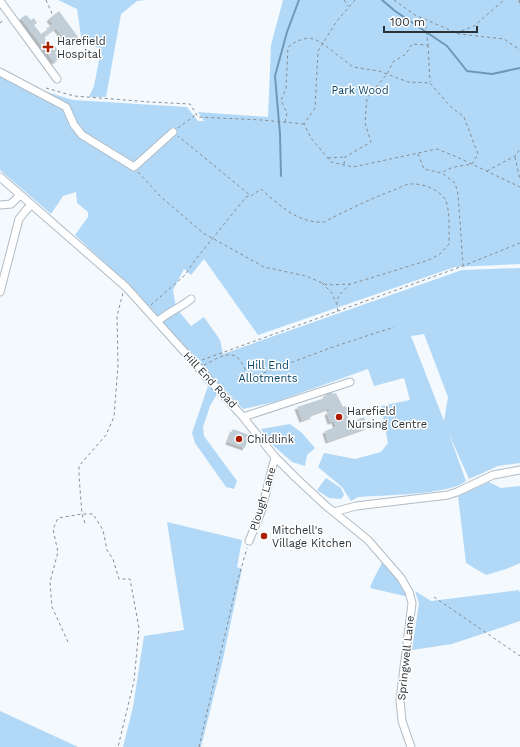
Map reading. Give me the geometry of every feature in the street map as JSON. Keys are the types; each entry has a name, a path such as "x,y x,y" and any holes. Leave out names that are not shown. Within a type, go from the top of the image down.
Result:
{"street":[{"path":"0,1 57,78"},
{"path":"0,72 66,107 74,125 82,135 134,167 173,132"},
{"name":"Hill End Road","path":"0,177 126,287 196,366 243,416 275,457 334,512 368,540 401,578 409,592"},
{"path":"0,206 11,204 20,195"},
{"path":"0,292 19,219 26,209 32,205"},
{"path":"157,322 166,314 185,304 191,299"},
{"path":"243,416 350,382"},
{"name":"Plough Lane","path":"249,541 261,512 275,457"},
{"path":"334,512 356,506 448,495 493,475 520,470"},
{"name":"Springwell Lane","path":"409,592 412,603 411,617 405,662 401,679 400,700 402,721 411,747"}],"path":[{"path":"46,0 53,16"},
{"path":"344,0 348,7"},
{"path":"304,124 315,108 318,51 337,21 355,0"},
{"path":"394,0 415,15 455,33 504,39 520,50"},
{"path":"455,33 474,26 504,0"},
{"path":"519,0 520,6"},
{"path":"423,19 426,27 428,44 430,83 450,106 464,116 478,154 472,164"},
{"path":"285,122 287,113 281,100 286,89 288,47 298,41 308,38 322,43 353,67 378,71 408,82 430,83"},
{"path":"328,158 345,157 371,142 365,123 366,98 387,74 393,62 406,54 412,44 428,44"},
{"path":"42,87 74,96 190,104 198,117 304,124"},
{"path":"196,114 173,132 251,196"},
{"path":"304,124 310,138 331,162 353,167 437,150 472,164 520,187"},
{"path":"486,171 515,156 520,149"},
{"path":"418,154 424,169 442,174 455,183 458,194 463,266"},
{"path":"515,156 520,180"},
{"path":"344,165 345,157"},
{"path":"442,174 445,171 457,166 472,164"},
{"path":"134,167 160,196 212,239 264,267 306,276 327,285 351,284 430,260 440,254 449,244 449,223 446,201 440,194 431,188 421,185 411,184 369,199 324,222 316,223 304,220 280,206 260,189 251,196 246,197 212,239 196,259 186,275 146,310"},
{"path":"196,366 338,311 463,266 520,243"},
{"path":"321,282 332,293 338,311"},
{"path":"336,303 337,297 351,284"},
{"path":"84,523 82,514 79,466 106,435 114,417 118,365 118,316 121,296 126,287"},
{"path":"196,366 229,354 240,360 248,374 256,376 330,348 394,327"},
{"path":"68,642 52,607 50,582 58,552 53,529 58,518 82,514 93,514 103,530 107,550 113,559 120,579 130,579 139,628 134,681 118,747"},
{"path":"199,747 237,583 249,541"},
{"path":"434,597 520,656"}],"green space":[{"path":"58,0 145,0 137,1 121,14 106,97 89,97 94,86 101,50 88,42 82,43 77,9"},
{"path":"283,0 520,0 520,264 455,267 258,335 204,259 191,275 184,269 173,290 176,308 191,326 204,317 220,340 223,354 462,270 520,268 520,463 498,466 469,479 449,434 466,481 458,486 431,492 358,497 351,501 342,487 318,467 324,453 355,459 381,452 388,443 381,406 410,400 404,378 374,386 368,369 275,402 243,409 222,386 210,406 203,427 204,436 237,481 234,489 226,487 195,443 192,433 208,386 129,295 122,279 75,235 88,217 88,212 77,203 76,192 63,196 51,214 0,170 0,74 30,87 73,100 187,107 198,121 204,121 198,112 268,117 271,45","holes":["424,334 448,397 444,421 411,336"]},
{"path":"290,424 302,433 315,448 307,455 305,466 292,462 268,441 261,429"},
{"path":"326,478 341,488 344,495 341,499 329,498 317,490"},
{"path":"489,482 501,488 520,486 520,563 486,575 466,563 458,496"},
{"path":"167,522 242,540 237,567 242,569 223,659 201,747 123,747 133,707 144,636 184,630"},
{"path":"382,563 389,569 409,597 370,588"},
{"path":"519,590 520,621 452,644 412,650 419,603 415,591 431,601"},
{"path":"0,711 78,747 0,747"}],"building":[{"path":"59,11 78,37 68,44 56,28 44,37 50,46 53,44 58,50 55,53 59,59 54,62 21,18 26,15 31,20 34,18 37,23 34,25 41,34 50,28 49,26 53,24 49,19"},
{"name":"Harefield Nursing Centre","path":"332,392 333,394 336,393 343,407 346,406 350,416 347,418 349,423 364,417 368,427 328,441 325,431 336,427 334,421 330,422 327,413 330,411 329,408 312,414 313,416 302,420 297,407 325,398 326,394"},
{"name":"Childlink","path":"233,429 249,435 245,448 228,442"}],"waterway":[{"path":"281,176 280,134 275,76 287,32 299,0"},
{"path":"382,0 395,11 447,46 467,71 492,74 520,68"}],"place":[{"name":"Harefield Hospital","path":"48,47"},
{"name":"Harefield Nursing Centre","path":"339,417"},
{"name":"Childlink","path":"239,439"},
{"name":"Mitchell's Village Kitchen","path":"264,536"}],"park label":[{"name":"Park Wood","path":"360,90"},
{"name":"Hill End Allotments","path":"268,371"}]}
